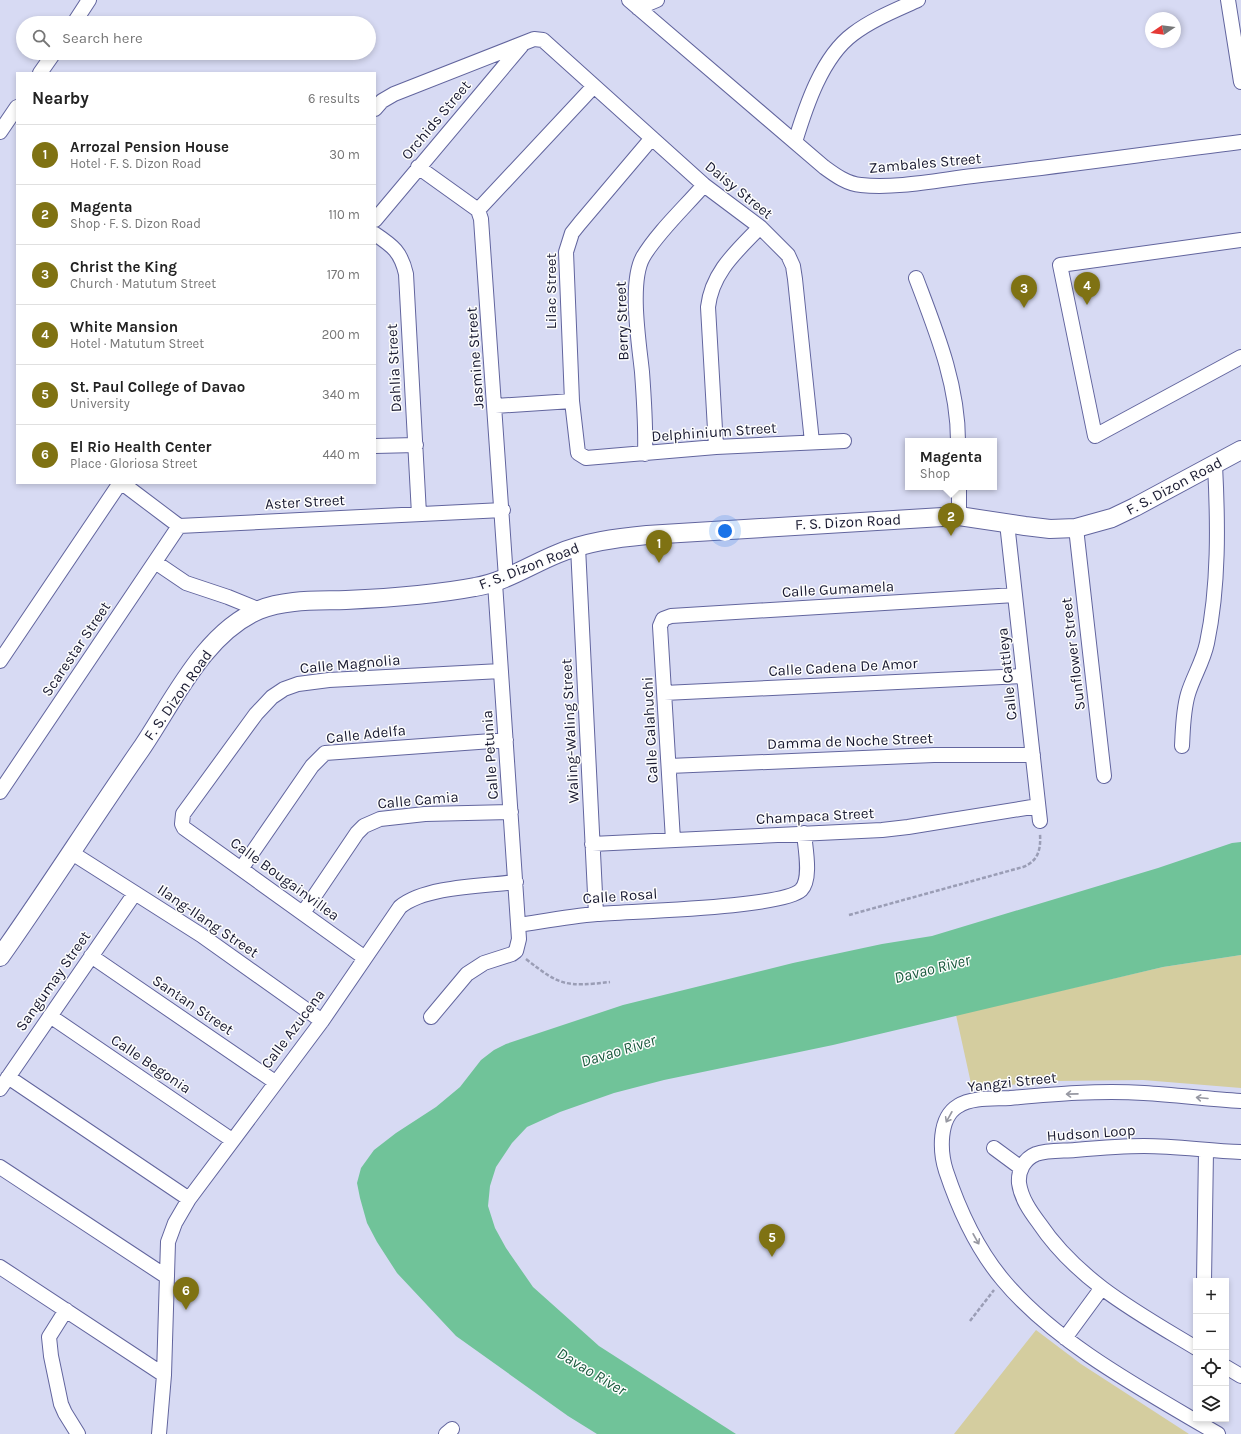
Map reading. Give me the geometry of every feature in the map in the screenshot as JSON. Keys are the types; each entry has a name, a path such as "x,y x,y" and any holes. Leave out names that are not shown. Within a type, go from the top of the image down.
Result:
{"main road":[{"name":"F. S. Dizon Road","path":"0,957 72,853 192,670 217,640 229,629 260,610 301,602 392,598 451,591 501,580 558,553 578,546 608,539 646,534 959,516 1050,529 1076,528 1112,518 1241,450"}],"street":[{"path":"79,16 90,0"},
{"path":"634,4 658,0"},
{"path":"795,142 806,106 817,82 836,52 852,34 871,22 918,0"},
{"path":"1228,0 1237,34 1241,82"},
{"name":"Zambales Street","path":"634,4 836,176 859,185 873,186 1025,170 1241,142"},
{"name":"Daisy Street","path":"524,43 537,39 543,40 704,185 760,227 788,255 793,266 812,442"},
{"path":"376,108 382,101 394,94 524,43"},
{"name":"Orchids Street","path":"376,219 418,167 524,43"},
{"path":"41,72 49,60"},
{"path":"418,167 478,210 594,86"},
{"path":"2,125 16,108"},
{"name":"Lilac Street","path":"586,458 578,453 572,401 565,266 568,243 572,233 584,217 596,205 652,138"},
{"name":"Berry Street","path":"645,454 646,423 636,300 638,269 642,258 652,244 704,185"},
{"name":"Jasmine Street","path":"478,210 483,230 503,510 501,580"},
{"path":"716,447 708,307 709,296 712,285 722,268 760,227"},
{"name":"Dahlia Street","path":"376,235 396,250 401,257 406,274 419,514"},
{"path":"1241,240 1060,265 1095,436 1241,357"},
{"path":"916,278 939,339 955,399 958,438"},
{"path":"495,406 572,401"},
{"name":"Delphinium Street","path":"586,458 716,447 844,441"},
{"path":"376,446 416,445"},
{"path":"1182,746 1184,714 1188,694 1202,663 1210,621 1215,570 1215,465"},
{"path":"0,661 120,484"},
{"path":"122,484 179,526"},
{"path":"959,490 959,516"},
{"name":"Aster Street","path":"179,526 503,510"},
{"name":"Calle Cattleya","path":"1007,523 1040,821"},
{"name":"Scarestar Street","path":"0,792 179,526"},
{"name":"Sunflower Street","path":"1076,528 1104,776"},
{"name":"Waling-Waling Street","path":"578,546 596,914"},
{"path":"155,562 186,583 235,599 260,610"},
{"name":"Calle Petunia","path":"501,580 501,671 519,925"},
{"name":"Calle Gumamela","path":"663,619 671,616 1015,595"},
{"name":"Calle Calahuchi","path":"663,619 660,626 673,840"},
{"name":"Calle Magnolia","path":"184,828 182,824 183,814 256,714 272,698 284,689 298,684 329,680 501,671"},
{"name":"Calle Cadena De Amor","path":"664,693 1024,676"},
{"name":"Calle Adelfa","path":"241,869 312,766 325,753 506,740"},
{"name":"Damma de Noche Street","path":"669,766 934,755 1033,755"},
{"name":"Champaca Street","path":"592,844 804,834 908,827 1038,806"},
{"name":"Calle Camia","path":"304,913 357,834 364,826 371,822 380,819 425,814 511,812"},
{"name":"Calle Bougainvillea","path":"184,828 365,958"},
{"name":"Calle Rosal","path":"519,925 596,914 700,909 758,901 794,894 805,884 807,876 804,834"},
{"name":"Ilang-Ilang Street","path":"72,853 201,935 322,1021"},
{"name":"Calle Azucena","path":"159,1434 164,1375 168,1242 175,1223 189,1199 322,1021 392,917 406,901 416,896 436,891 516,882"},
{"name":"Sangumay Street","path":"0,1089 135,893"},
{"path":"431,1017 467,974 475,967 512,954 516,951 520,939 519,925"},
{"name":"Santan Street","path":"91,956 275,1082"},
{"name":"Calle Begonia","path":"50,1016 232,1140"},
{"path":"8,1078 189,1199"},
{"name":"Yangzi Street","path":"1218,1434 1146,1391 1066,1338 1031,1309 1002,1280 983,1253 966,1222 954,1194 944,1164 941,1147 942,1136 951,1113 958,1106 973,1101 1058,1094 1143,1093 1241,1101"},
{"name":"Hudson Loop","path":"1021,1168 1026,1160 1036,1154 1061,1151 1145,1146 1241,1152"},
{"path":"994,1148 1021,1168 1019,1178 1020,1188 1029,1209 1053,1243 1069,1261 1101,1288 1125,1305 1193,1343"},
{"path":"1204,1278 1206,1151"},
{"path":"0,1167 167,1277"},
{"path":"0,1266 164,1375"},
{"path":"1066,1338 1101,1288"},
{"path":"66,1310 52,1331 49,1344 64,1414 78,1434"},
{"path":"1229,1369 1241,1376"}],"path":[{"path":"849,915 1030,864 1038,856 1040,848 1040,821"},
{"path":"516,951 550,978 564,983 582,985 610,982"},
{"path":"970,1321 994,1290"}],"shaded area":[{"path":"1241,955 1241,1088 1143,1080 1058,1081 972,1088 956,1015 1163,967"},
{"path":"1036,1330 1081,1364 1189,1434 954,1434"}],"water":[{"name":"Davao River","path":"1241,842 1241,955 1163,967 833,1045 664,1080 614,1093 560,1112 527,1127 512,1143 496,1167 490,1186 488,1206 495,1228 506,1248 533,1287 599,1346 736,1434 597,1434 568,1416 456,1336 397,1273 377,1242 367,1223 357,1183 361,1168 374,1150 396,1133 436,1107 460,1087 481,1060 494,1050 506,1044 623,1005 793,963 882,944 932,936 1158,868 1232,843"}],"place":[{"name":"White Mansion","path":"1087,305"},
{"name":"Christ the King","path":"1024,308"},
{"name":"Magenta","path":"951,536"},
{"name":"Arrozal Pension House","path":"659,563"},
{"name":"St. Paul College of Davao","path":"772,1257"},
{"name":"El Rio Health Center","path":"186,1310"}]}
